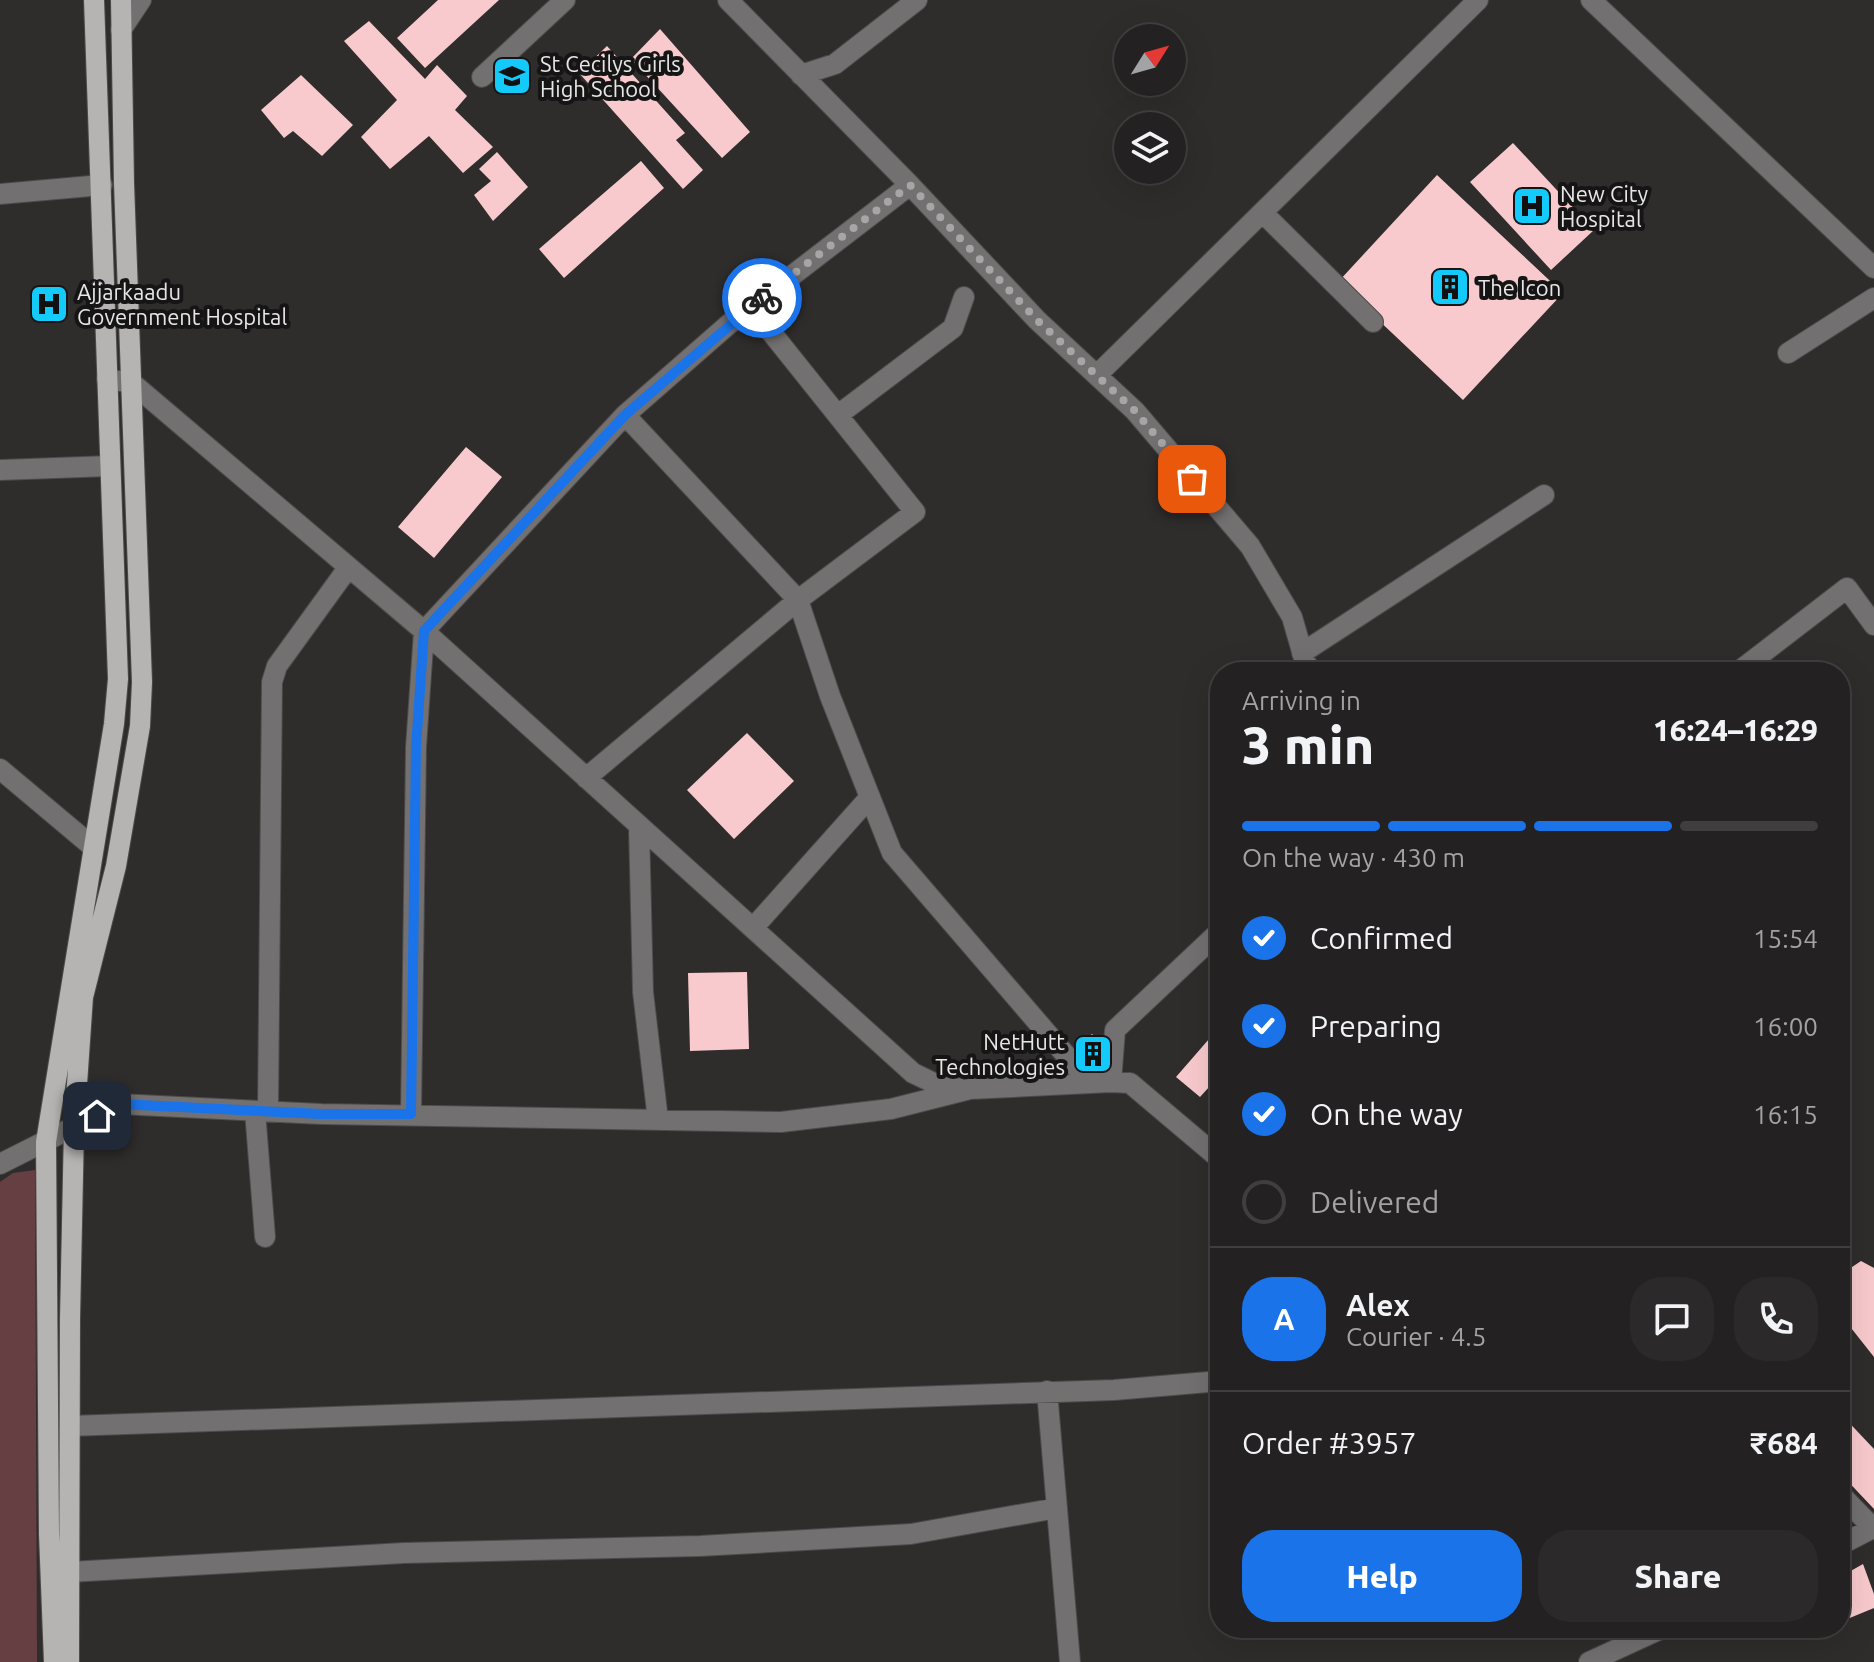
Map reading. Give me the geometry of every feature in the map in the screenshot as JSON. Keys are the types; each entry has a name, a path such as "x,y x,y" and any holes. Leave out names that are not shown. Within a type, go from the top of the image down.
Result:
{"main road":[{"path":"54,1662 49,1534 46,1142 118,679 94,0"},
{"path":"69,1662 74,1128 83,997 116,866 140,726 142,682 121,0"}],"street":[{"path":"121,30 141,0"},
{"path":"482,77 565,0"},
{"path":"728,0 910,185 1037,320 1135,411 1250,546 1292,617 1307,662"},
{"path":"801,75 835,64 917,0"},
{"path":"1097,375 1478,0"},
{"path":"1591,0 1874,268"},
{"path":"0,194 102,185"},
{"path":"411,1114 416,747 424,631 625,415 751,307 910,185"},
{"path":"1263,213 1373,322"},
{"path":"838,415 953,328 964,297"},
{"path":"1788,353 1874,298"},
{"path":"586,778 798,600 915,512 751,307"},
{"path":"107,379 132,383 424,631 913,1073 942,1087 970,1089 1089,1082 1130,1083 1210,1151"},
{"path":"625,415 798,600 830,696 892,853 1089,1082"},
{"path":"0,470 110,466"},
{"path":"1302,653 1544,495"},
{"path":"265,1237 261,1111 272,682 277,666 348,568"},
{"path":"1751,662 1847,588 1874,625"},
{"path":"0,769 93,847"},
{"path":"753,928 870,797"},
{"path":"639,826 643,992 658,1120"},
{"path":"1111,1082 1115,1030 1210,940"},
{"path":"0,1164 119,1104 261,1111 781,1122 891,1109 970,1089"},
{"path":"70,1426 1114,1390 1210,1382"},
{"path":"1047,1391 1070,1662"},
{"path":"1850,1504 1874,1528 1850,1540"},
{"path":"69,1572 404,1553 700,1546 911,1534 1057,1508"},
{"path":"1589,1662 1641,1638"}],"shaded area":[{"path":"35,1170 37,1662 0,1662 0,1182 13,1173"}],"building":[{"path":"438,0 499,0 425,68 397,38"},
{"path":"369,21 425,79 437,65 467,96 455,110 493,147 463,173 429,136 390,169 361,137 397,100 344,41"},
{"path":"660,29 750,132 722,158 631,59"},
{"path":"607,46 685,133 676,140 703,170 683,189 579,73"},
{"path":"301,75 353,125 322,156 293,131 284,138 261,110"},
{"name":"New City Hospital","path":"1513,143 1594,230 1551,270 1470,182"},
{"path":"497,152 528,187 493,221 474,195 491,181 479,169"},
{"path":"641,161 664,188 564,278 539,249"},
{"name":"The Icon","path":"1437,175 1563,293 1463,400 1338,282"},
{"path":"466,447 502,477 434,558 398,527"},
{"path":"747,733 794,781 734,839 687,790"},
{"path":"747,972 749,1049 690,1051 688,973"},
{"name":"NetHutt Technologies","path":"1092,1034 1104,1047 1095,1062 1077,1046"},
{"path":"1210,1040 1210,1086 1200,1097 1176,1077"},
{"path":"1861,1261 1874,1268 1874,1357 1850,1327 1850,1268"},
{"path":"1850,1424 1874,1449 1874,1509 1850,1484"},
{"path":"1863,1564 1874,1594 1874,1608 1850,1618 1850,1571"}],"way so far":[{"path":"762,298 910,185 1037,320 1135,411 1192,479"}],"place":[{"name":"St Cecilys Girls High School","path":"512,76"},
{"name":"New City Hospital","path":"1532,206"},
{"name":"The Icon","path":"1450,287"},
{"name":"Ajjarkaadu Government Hospital","path":"49,304"},
{"name":"NetHutt Technologies","path":"1093,1054"}],"route":[{"path":"97,1116 119,1104 321,1114 411,1114 416,747 424,631 625,415 762,298"}]}
